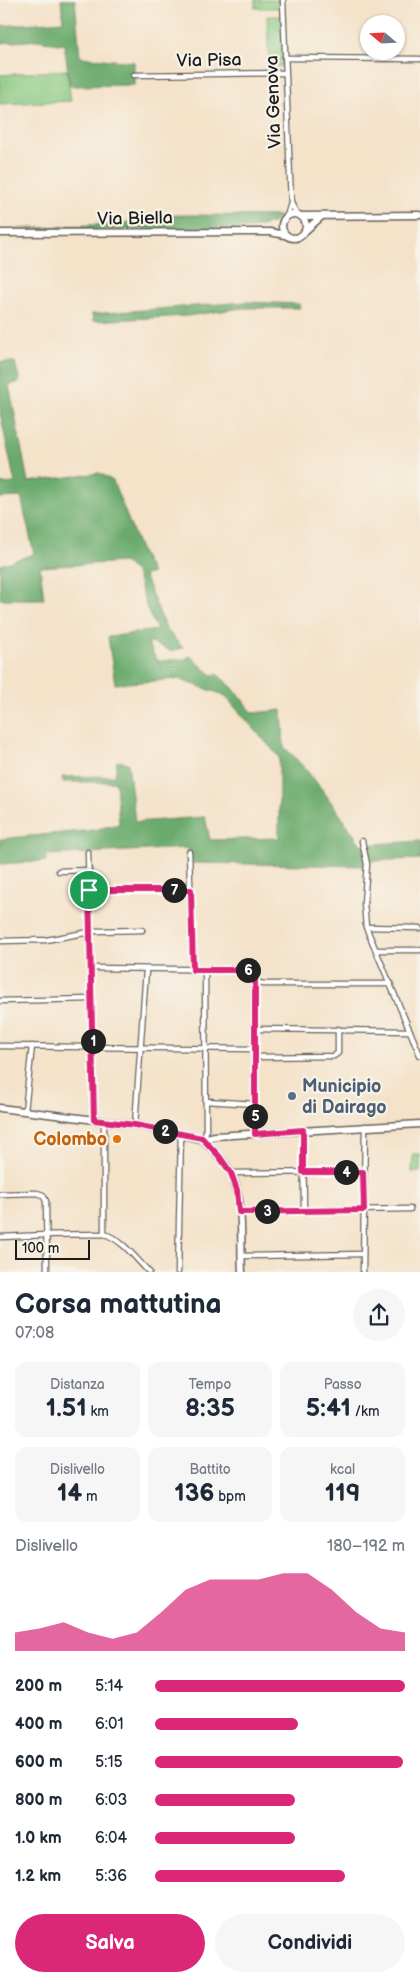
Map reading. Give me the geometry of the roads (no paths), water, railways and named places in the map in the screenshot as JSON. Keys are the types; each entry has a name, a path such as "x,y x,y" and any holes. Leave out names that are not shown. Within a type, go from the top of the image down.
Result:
{"street":[{"name":"Via Genova","path":"283,0 291,203 287,216"},
{"path":"285,58 420,59"},
{"name":"Via Pisa","path":"134,75 285,73"},
{"name":"Via Genova","path":"291,203 299,215"},
{"path":"299,215 306,222 306,230"},
{"path":"270,232 282,224 287,216 420,215"},
{"path":"282,224 285,235 291,238 299,238 322,216"},
{"name":"Via Biella","path":"0,234 270,232 285,235"},
{"path":"362,841 367,864 364,903 366,927 420,1055"},
{"path":"88,852 94,1120"},
{"path":"190,852 193,970"},
{"path":"59,871 89,870"},
{"path":"89,890 191,890"},
{"path":"366,927 420,928"},
{"path":"0,941 46,940 90,932 142,930"},
{"path":"377,950 420,950"},
{"path":"91,968 250,970 254,972 255,1134"},
{"path":"135,1125 146,970"},
{"path":"202,1138 206,1132 205,970"},
{"path":"255,982 264,984 391,984"},
{"path":"0,1001 92,999"},
{"path":"255,1029 410,1031"},
{"path":"255,1057 334,1056 338,1053 338,1030"},
{"path":"0,1046 140,1046 255,1049"},
{"path":"25,1111 32,1046"},
{"path":"206,1101 255,1104"},
{"path":"0,1108 135,1125 202,1138 364,1126 420,1124"},
{"path":"104,1122 104,1234"},
{"path":"363,1272 364,1126"},
{"path":"303,1130 304,1211"},
{"path":"178,1272 182,1134"},
{"path":"202,1138 219,1156 231,1173 237,1190 242,1272"},
{"path":"231,1173 363,1172"},
{"path":"0,1194 37,1193 43,1195 46,1201 47,1272"},
{"path":"239,1212 410,1209"},
{"path":"0,1236 104,1234 121,1243 149,1272"},
{"path":"241,1256 363,1254"}],"place":[{"name":"Municipio di Dairago","path":"292,1096"},
{"name":"Colombo","path":"117,1139"}]}
